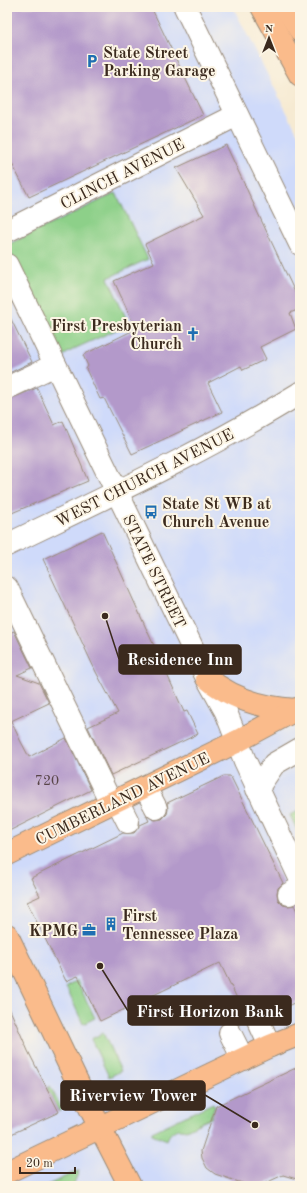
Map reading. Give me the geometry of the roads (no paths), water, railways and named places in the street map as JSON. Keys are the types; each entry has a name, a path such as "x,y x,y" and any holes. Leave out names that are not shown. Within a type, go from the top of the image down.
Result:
{"main road":[{"path":"262,7 300,75"},
{"path":"286,7 300,30"},
{"path":"207,678 217,686 242,699 263,706 298,709"},
{"name":"CUMBERLAND AVENUE","path":"7,854 236,742 298,709"},
{"path":"7,935 130,1186"},
{"path":"7,1172 242,1059 300,1034"}],"street":[{"path":"185,7 300,244"},
{"name":"CLINCH AVENUE","path":"7,231 237,115"},
{"name":"STATE STREET","path":"7,265 207,678 226,712 236,742 257,789 296,887"},
{"path":"7,388 55,365"},
{"name":"WEST CHURCH AVENUE","path":"7,545 117,493 300,394"},
{"path":"7,588 114,802 128,822"},
{"path":"257,789 274,764 300,749"},
{"path":"145,786 156,808"},
{"path":"258,1020 270,1046"},
{"path":"230,1033 242,1059"}],"place":[{"name":"State Street Parking Garage","path":"92,61"},
{"name":"First Presbyterian Church","path":"193,334"},
{"name":"State St WB at Church Avenue","path":"151,512"},
{"name":"Residence Inn","path":"105,616"},
{"name":"First Tennessee Plaza","path":"111,924"},
{"name":"KPMG","path":"89,930"},
{"name":"First Horizon Bank","path":"100,966"},
{"name":"Riverview Tower","path":"255,1125"}]}
